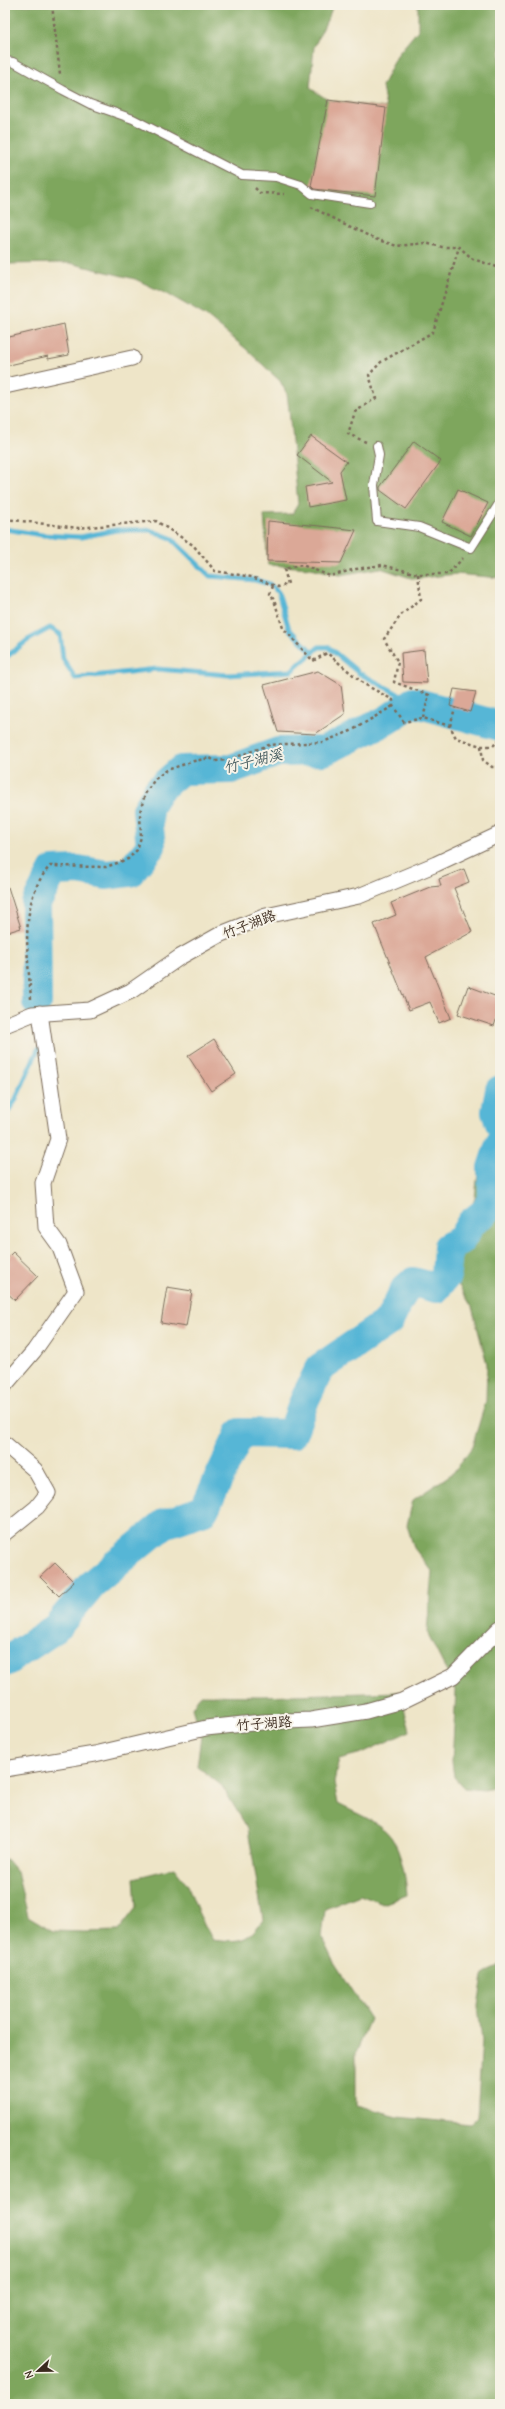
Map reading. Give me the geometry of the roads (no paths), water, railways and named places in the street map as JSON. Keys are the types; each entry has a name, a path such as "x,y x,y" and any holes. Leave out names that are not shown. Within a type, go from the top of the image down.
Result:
{"street":[{"path":"5,386 132,358"},
{"name":"竹子湖路","path":"5,1025 36,1014 67,1013 90,1010 131,991 180,957 221,934 266,916 358,896 436,864 500,834"},
{"path":"5,1385 34,1351 76,1291 59,1245 46,1228 43,1183 58,1139 36,1014"},
{"path":"5,1444 35,1470 48,1493 37,1507 5,1533"},
{"name":"竹子湖路","path":"5,1769 95,1754 206,1728 262,1722 311,1720 366,1711 402,1701 453,1676 500,1628"}],"lane":[{"path":"5,61 13,62 90,104 133,119 242,175 276,177 301,185 312,194 370,203"},
{"path":"377,446 379,455 374,485 377,521 419,528 472,548 500,502"}],"waterway":[{"path":"5,529 42,535 81,537 116,530 150,530 171,538 210,576 255,580 269,584 278,592 289,629 313,653"},
{"path":"5,658 28,640 50,628 60,634 63,659 75,678 157,669 228,675 291,671 319,647 328,647 359,673 413,702"},
{"name":"竹子湖溪","path":"37,1002 36,904 53,871 78,870 107,875 130,872 151,846 147,810 158,790 181,770 231,769 278,752 324,751 387,720 413,702 500,726"},
{"path":"5,1116 15,1101 38,1049"},
{"path":"500,1090 496,1112 500,1123"},
{"path":"5,1662 56,1628 92,1584 164,1524 204,1510 240,1433 292,1434 305,1399 320,1368 389,1321 405,1289 413,1282 436,1288 446,1276 448,1247 461,1240 471,1223 485,1212 493,1197 492,1168 500,1144"}]}
